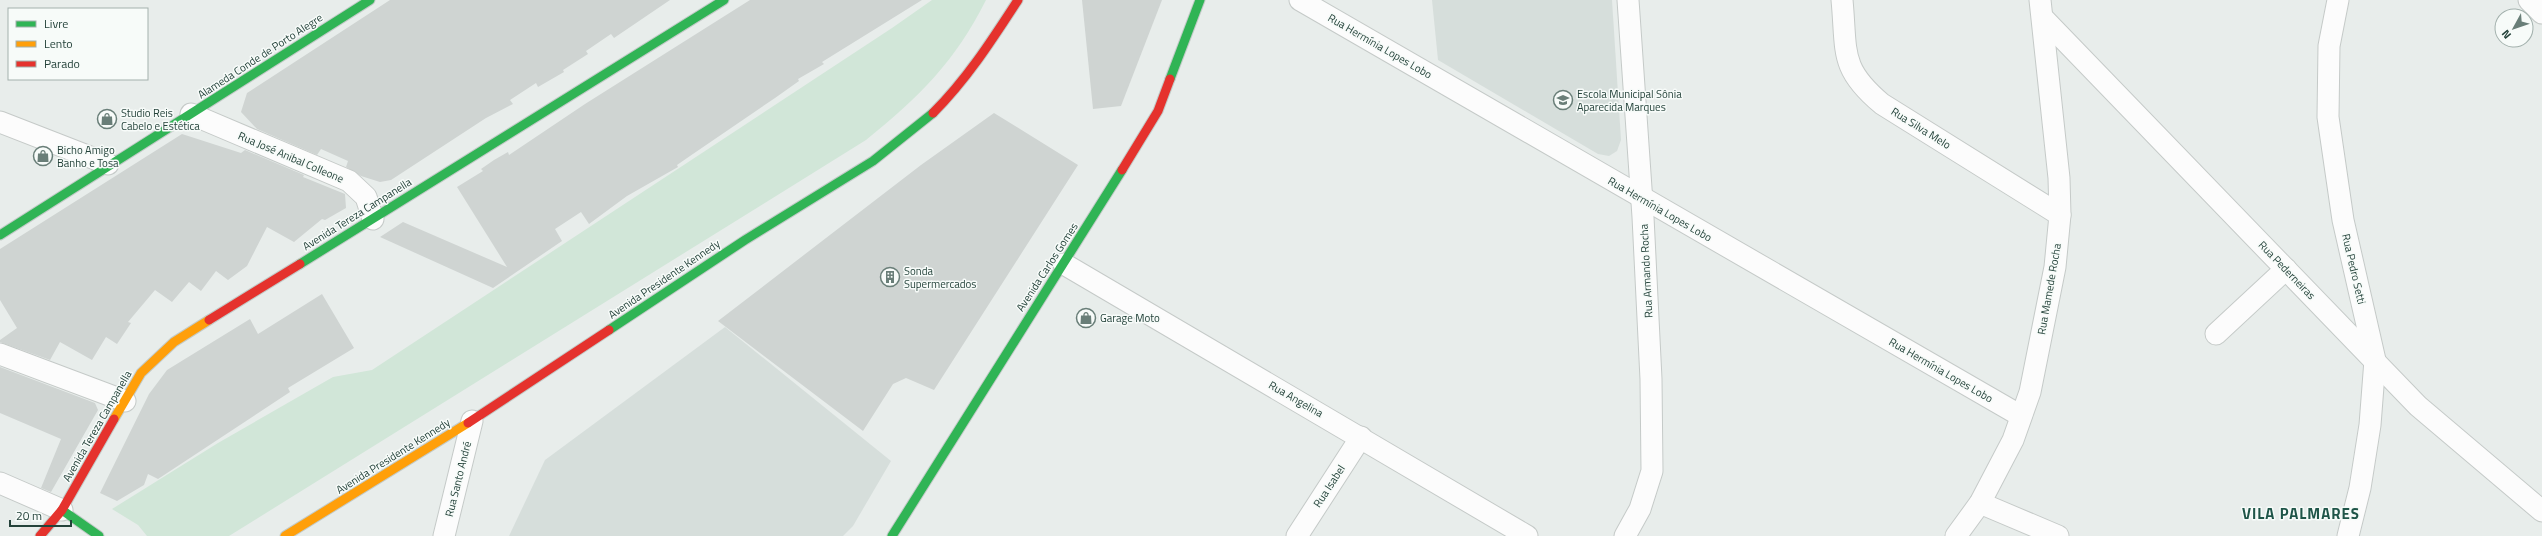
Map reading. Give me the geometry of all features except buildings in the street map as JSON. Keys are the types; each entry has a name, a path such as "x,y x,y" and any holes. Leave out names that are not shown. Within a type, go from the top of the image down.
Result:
{"main road":[{"name":"Alameda Conde de Porto Alegre","path":"0,235 108,164 191,114 370,0"},
{"name":"Avenida Tereza Campanella","path":"62,510 142,373 174,342 724,0"},
{"name":"Avenida Presidente Kennedy","path":"285,536 472,421 745,240 874,161 928,118 956,89 977,63 1018,0"},
{"name":"Avenida Carlos Gomes","path":"892,536 1000,362 1064,264 1158,111 1200,0"},
{"path":"40,536 62,510 99,536"}],"street":[{"name":"Rua Hermínia Lopes Lobo","path":"1300,0 2021,416"},
{"name":"Rua Armando Rocha","path":"1625,536 1640,508 1652,471 1651,379 1628,0"},
{"name":"Rua Silva Melo","path":"1842,0 1847,60 1853,74 1868,92 1882,104 2060,214"},
{"name":"Rua Pedro Setti","path":"2338,0 2329,46 2328,117 2343,220 2375,360 2370,425 2360,488 2348,536"},
{"path":"2529,0 2542,13"},
{"name":"Rua Mamede Rocha","path":"1956,536 1980,503 2013,440 2030,392 2055,267 2060,214 2059,178 2042,9"},
{"name":"Rua Pederneiras","path":"2042,9 2286,269 2418,406 2542,511"},
{"name":"Rua José Anibal Colleone","path":"191,114 348,182 366,197 373,218"},
{"path":"0,122 108,164"},
{"name":"Rua Angelina","path":"1064,264 1361,437 1527,536"},
{"path":"2216,334 2286,269"},
{"path":"0,354 125,402"},
{"name":"Rua Santo André","path":"444,536 472,421"},
{"name":"Rua Isabel","path":"1297,536 1361,437"},
{"path":"0,483 62,510"},
{"path":"1980,503 2058,536"}],"shaded area":[{"name":"Escola Municipal Sônia Aparecida Marques","path":"1432,0 1612,0 1621,140 1617,151 1609,156 1598,154 1438,60"},
{"path":"725,327 891,461 853,526 843,536 509,536 545,460"}],"green space":[{"path":"932,0 986,0 962,42 934,77 903,109 866,140 229,536 147,536 138,525 112,509 218,443 333,377 372,370 892,28"}],"traffic: fast":[{"path":"0,235 370,0"},
{"path":"300,264 724,0"},
{"path":"1170,79 1200,0"},
{"path":"609,330 745,240 873,161 933,113"},
{"path":"892,536 1122,170"},
{"path":"62,510 99,536"}],"traffic: slow":[{"path":"114,419 141,373 174,342 209,320"},
{"path":"285,536 468,423"}],"traffic: jam":[{"path":"933,113 968,73 1018,0"},
{"path":"1122,170 1158,111 1170,79"},
{"path":"209,320 300,264"},
{"path":"468,423 609,330"},
{"path":"40,536 62,510 114,419"}],"place":[{"name":"Escola Municipal Sônia Aparecida Marques","path":"1563,100"},
{"name":"Studio Reis Cabelo e Estética","path":"107,119"},
{"name":"Bicho Amigo Banho e Tosa","path":"43,156"},
{"name":"Sonda Supermercados","path":"890,277"},
{"name":"Garage Moto","path":"1086,318"}],"district":[{"name":"VILA PALMARES","path":"2301,513"}]}
